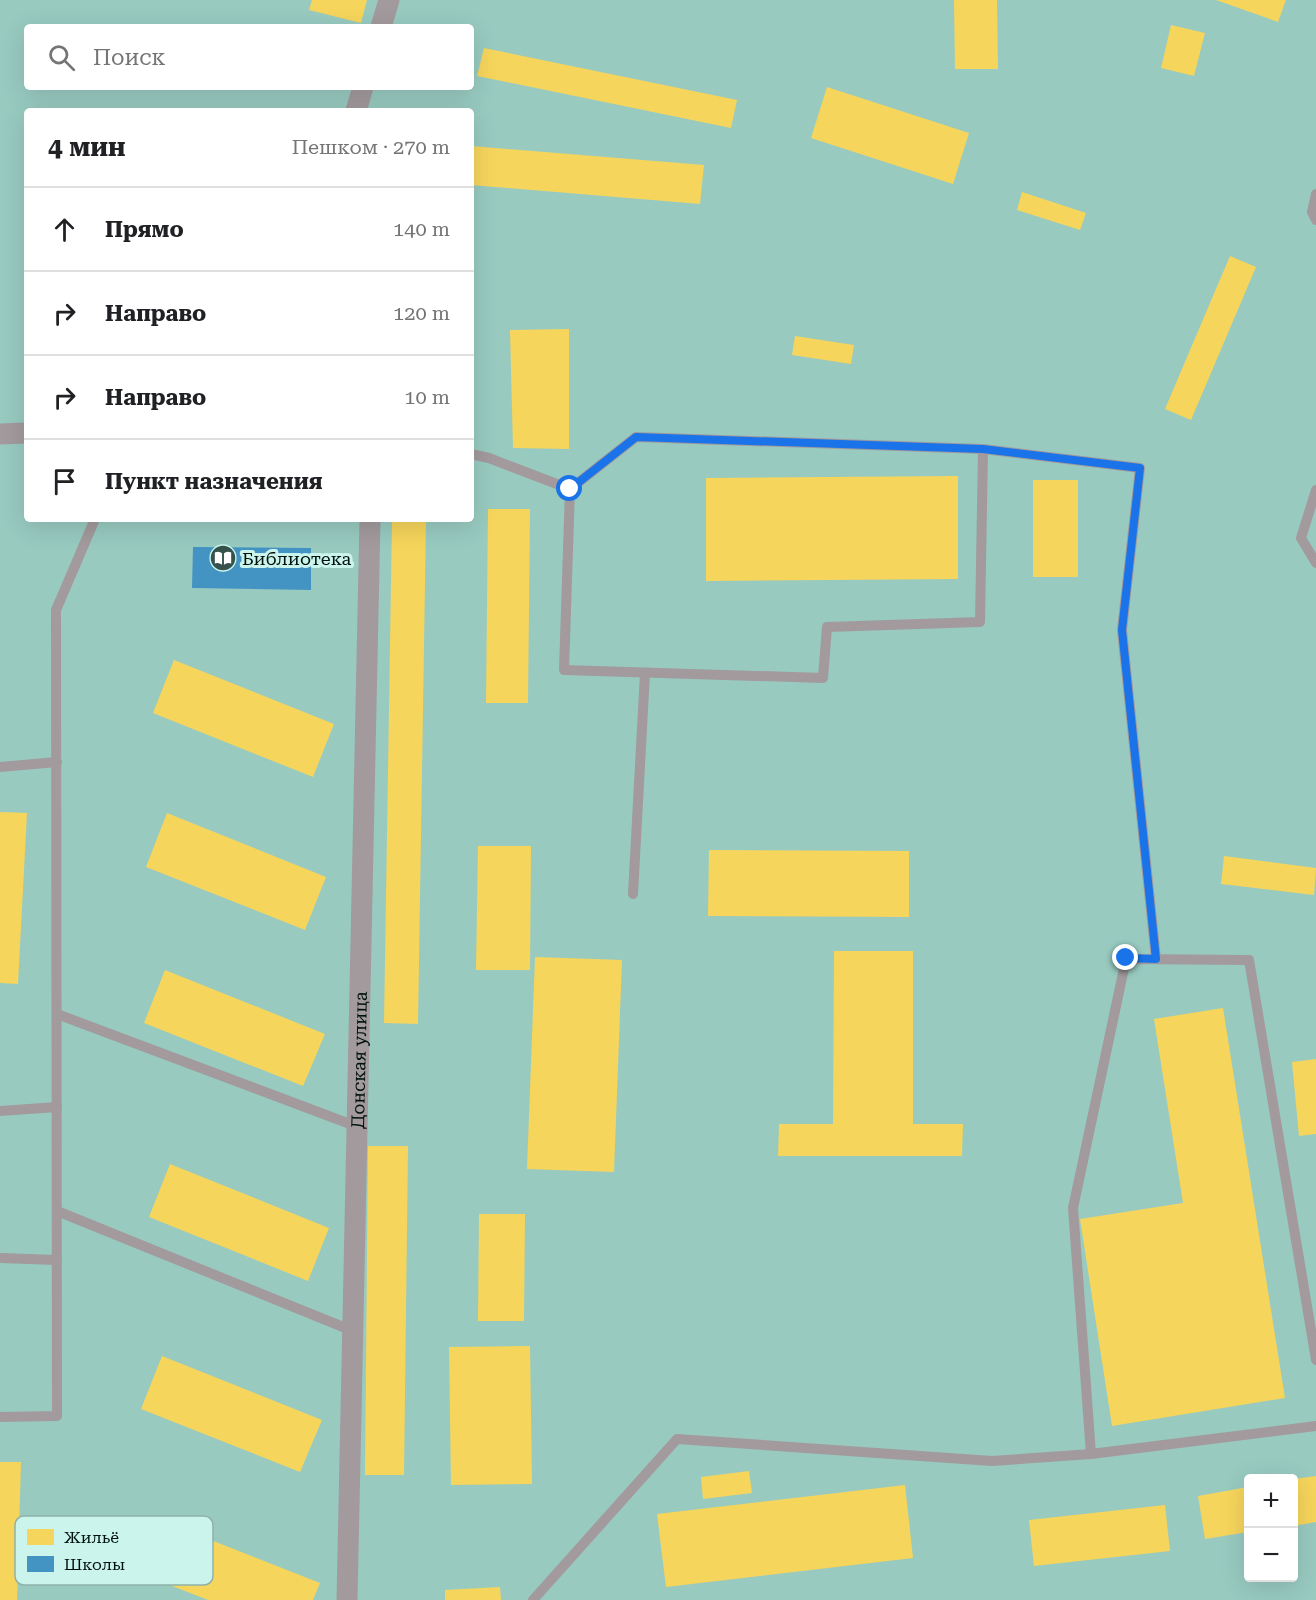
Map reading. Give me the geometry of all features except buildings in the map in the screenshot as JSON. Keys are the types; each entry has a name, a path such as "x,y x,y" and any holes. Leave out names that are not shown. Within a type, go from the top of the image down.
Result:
{"street":[{"path":"382,24 389,0"},
{"path":"357,108 362,90"},
{"path":"0,434 24,433"},
{"name":"Донская улица","path":"347,1600 370,522"}],"lane":[{"path":"1316,194 1312,212 1316,220"},
{"path":"983,449 980,622 827,627 823,678 564,670 570,489 636,437 983,449 1140,468 1122,630 1156,959"},
{"path":"474,455 489,458 570,489"},
{"path":"1316,490 1301,538 1316,563"},
{"path":"0,1417 57,1416 56,610 94,522"},
{"path":"633,894 645,673"},
{"path":"0,767 57,762"},
{"path":"1091,1454 1073,1208 1126,958 1249,960 1316,1360"},
{"path":"57,1014 358,1127"},
{"path":"0,1111 57,1107"},
{"path":"57,1211 353,1332"},
{"path":"0,1258 57,1260"},
{"path":"533,1600 677,1439 992,1461 1091,1454 1316,1426"}],"place":[{"name":"Библиотека","path":"223,558"}],"route":[{"path":"570,489 636,437 983,449 1140,468 1122,630 1156,959 1126,958"}]}
